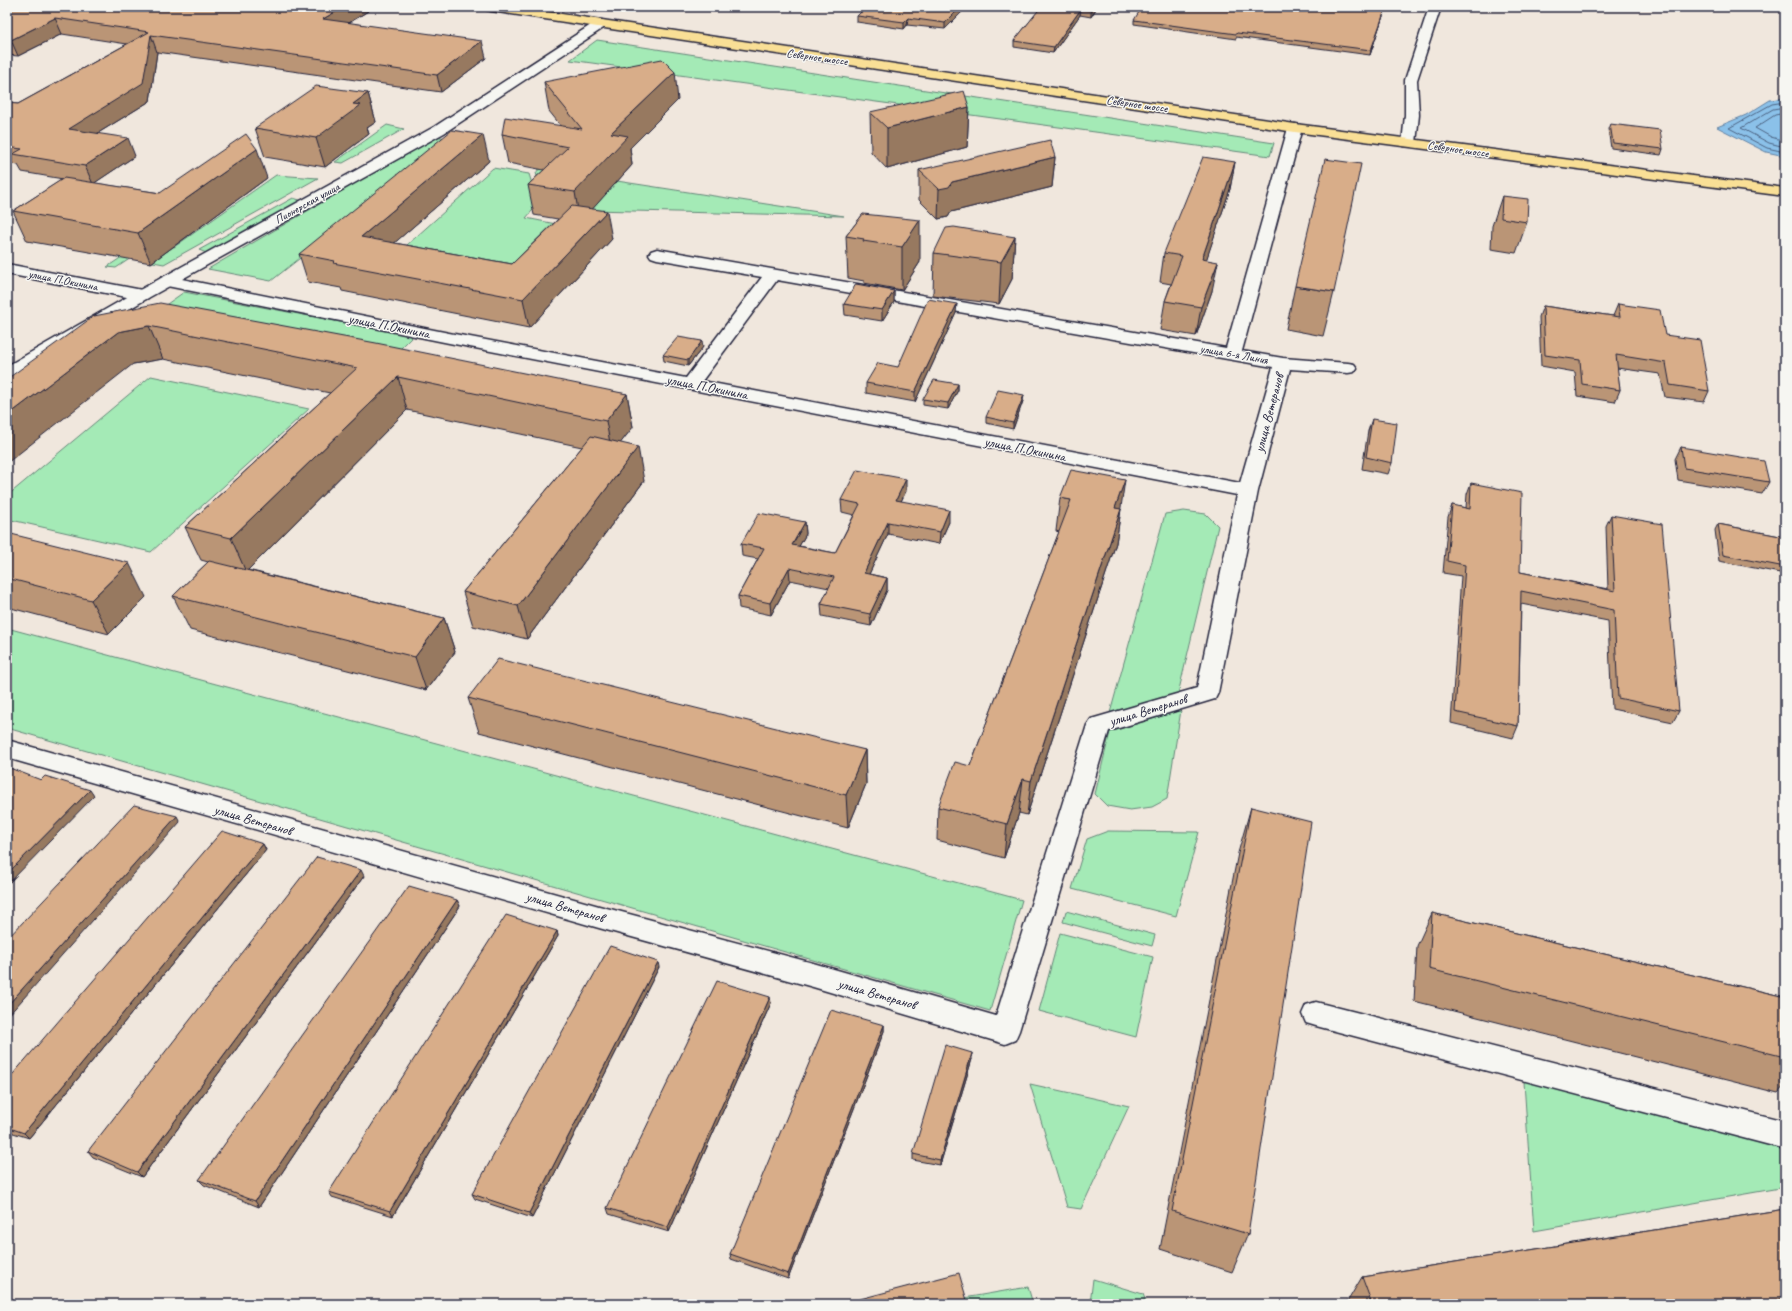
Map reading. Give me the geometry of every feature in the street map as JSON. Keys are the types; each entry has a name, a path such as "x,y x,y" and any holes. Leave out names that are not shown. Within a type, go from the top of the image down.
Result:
{"main road":[{"name":"Северное шоссе","path":"491,7 1295,128 1785,192"}],"street":[{"path":"1409,143 1412,115 1411,80 1434,7"},
{"name":"Пионерская улица","path":"7,373 142,295 439,130 601,24"},
{"path":"1233,354 1295,128"},
{"name":"улица 6-я Линия","path":"657,254 1283,363 1348,368"},
{"name":"улица П.Окинина","path":"7,269 94,287 142,295"},
{"path":"691,384 773,274"},
{"name":"улица П.Окинина","path":"167,281 1248,492"},
{"name":"улица Ветеранов","path":"7,749 307,836 813,975 1005,1031 1099,725 1207,693 1248,492 1283,363"},
{"path":"1316,1014 1785,1135"}],"green space":[{"path":"597,40 1274,143 1270,156 570,60"},
{"path":"387,125 404,129 343,163 335,162"},
{"path":"436,136 451,139 271,281 208,269"},
{"path":"493,168 529,174 538,204 526,218 556,224 500,282 388,262"},
{"path":"539,169 844,216 591,210 546,204 536,173"},
{"path":"276,175 318,178 164,264 131,258 116,268 107,267 144,242 174,247"},
{"path":"293,198 303,201 209,254 199,250"},
{"path":"184,292 413,336 378,371 143,321"},
{"path":"151,376 309,409 151,552 7,519 7,496"},
{"path":"1184,511 1206,514 1218,526 1178,694 1110,713 1165,514"},
{"path":"7,628 1022,900 990,1011 7,728"},
{"path":"1181,710 1167,799 1152,807 1130,810 1107,806 1095,794 1110,732"},
{"path":"1108,831 1199,832 1176,916 1072,889 1087,839"},
{"path":"1066,911 1155,935 1152,946 1063,922"},
{"path":"1060,933 1153,957 1136,1037 1039,1011"},
{"path":"1523,1067 1785,1135 1785,1187 1534,1231"},
{"path":"1030,1084 1129,1106 1081,1209 1067,1207"},
{"path":"1093,1279 1143,1294 1147,1304 1090,1304"},
{"path":"1028,1287 1033,1304 965,1304 964,1298"}],"water":[{"path":"1785,98 1785,156 1766,152 1717,127 1746,115 1770,100"}],"building":[{"path":"7,7 344,7 323,19 482,41 437,75 151,35 143,83 69,129 128,138 85,166 13,154 22,149 7,147 7,103 18,104 149,32 55,18 11,40 7,39"},
{"path":"866,7 961,7 945,23 908,18 904,22 857,16"},
{"path":"1041,7 1093,7 1091,10 1081,9 1054,47 1014,41"},
{"path":"1142,7 1386,7 1371,50 1134,20"},
{"path":"662,59 675,72 611,133 628,136 575,192 528,185 568,147 502,134 505,117 582,129 544,82"},
{"path":"316,86 368,93 353,104 361,105 316,138 255,128"},
{"path":"964,91 969,107 887,128 870,112"},
{"path":"1610,124 1660,130 1663,149 1613,143"},
{"path":"452,130 483,135 361,237 512,264 572,206 607,211 523,299 333,263 335,261 299,254"},
{"path":"246,134 257,149 138,233 13,211 64,178 160,193"},
{"path":"1050,140 1055,157 952,182 949,187 939,189 919,170"},
{"path":"1203,157 1235,162 1202,259 1218,262 1201,307 1165,301 1182,256 1164,253"},
{"path":"1325,159 1361,164 1334,292 1295,286"},
{"path":"1502,196 1528,199 1527,222 1501,218"},
{"path":"863,214 920,220 902,247 863,241 864,239 846,236"},
{"path":"954,227 1015,237 1001,262 934,253 946,228"},
{"path":"856,284 894,291 882,310 844,304"},
{"path":"928,299 957,304 915,392 866,383 878,363 898,367"},
{"path":"160,303 376,343 627,394 606,421 398,377 231,538 185,527 357,368 149,326 118,332 7,416 7,379 94,316"},
{"path":"1618,304 1660,310 1665,335 1700,340 1709,391 1670,385 1666,363 1616,355 1620,390 1582,384 1580,360 1545,355 1543,306 1620,317"},
{"path":"678,337 702,341 688,360 663,355"},
{"path":"934,380 958,384 948,403 923,399"},
{"path":"998,390 1024,395 1013,423 986,417"},
{"path":"1372,419 1397,423 1392,463 1366,457"},
{"path":"591,436 638,447 518,606 463,592"},
{"path":"1681,447 1764,461 1769,482 1684,468"},
{"path":"857,470 906,479 896,500 949,510 940,532 888,522 864,573 887,578 870,614 821,604 834,577 789,568 770,603 738,596 764,548 741,544 759,513 805,522 792,545 835,553 860,504 841,500"},
{"path":"1071,470 1125,480 1115,508 1121,509 1031,781 1023,779 1007,824 938,807 955,762 970,766 1071,500 1060,498"},
{"path":"1471,483 1522,493 1520,572 1615,591 1611,515 1662,524 1679,711 1618,698 1614,610 1521,591 1518,726 1455,712 1465,565 1447,561 1452,505 1470,509"},
{"path":"1718,524 1785,537 1785,567 1723,555"},
{"path":"7,533 129,563 91,600 7,578"},
{"path":"209,561 444,618 415,657 173,596"},
{"path":"498,659 865,750 846,795 468,698"},
{"path":"7,767 41,780 45,776 90,790 7,874"},
{"path":"134,805 177,816 7,1006 7,939"},
{"path":"1251,807 1311,822 1248,1234 1172,1211"},
{"path":"222,831 263,844 24,1133 7,1127 7,1081"},
{"path":"317,857 361,870 137,1172 88,1151"},
{"path":"409,886 457,900 255,1201 199,1180"},
{"path":"1432,913 1785,997 1785,1057 1429,969"},
{"path":"506,915 557,931 390,1211 329,1192"},
{"path":"610,946 658,962 529,1213 472,1194"},
{"path":"717,981 770,997 668,1227 607,1208"},
{"path":"831,1010 884,1025 788,1274 730,1254"},
{"path":"945,1045 972,1053 940,1160 913,1154"},
{"path":"1785,1209 1785,1300 1759,1304 1372,1304 1362,1277"},
{"path":"959,1273 968,1304 841,1304"}]}
